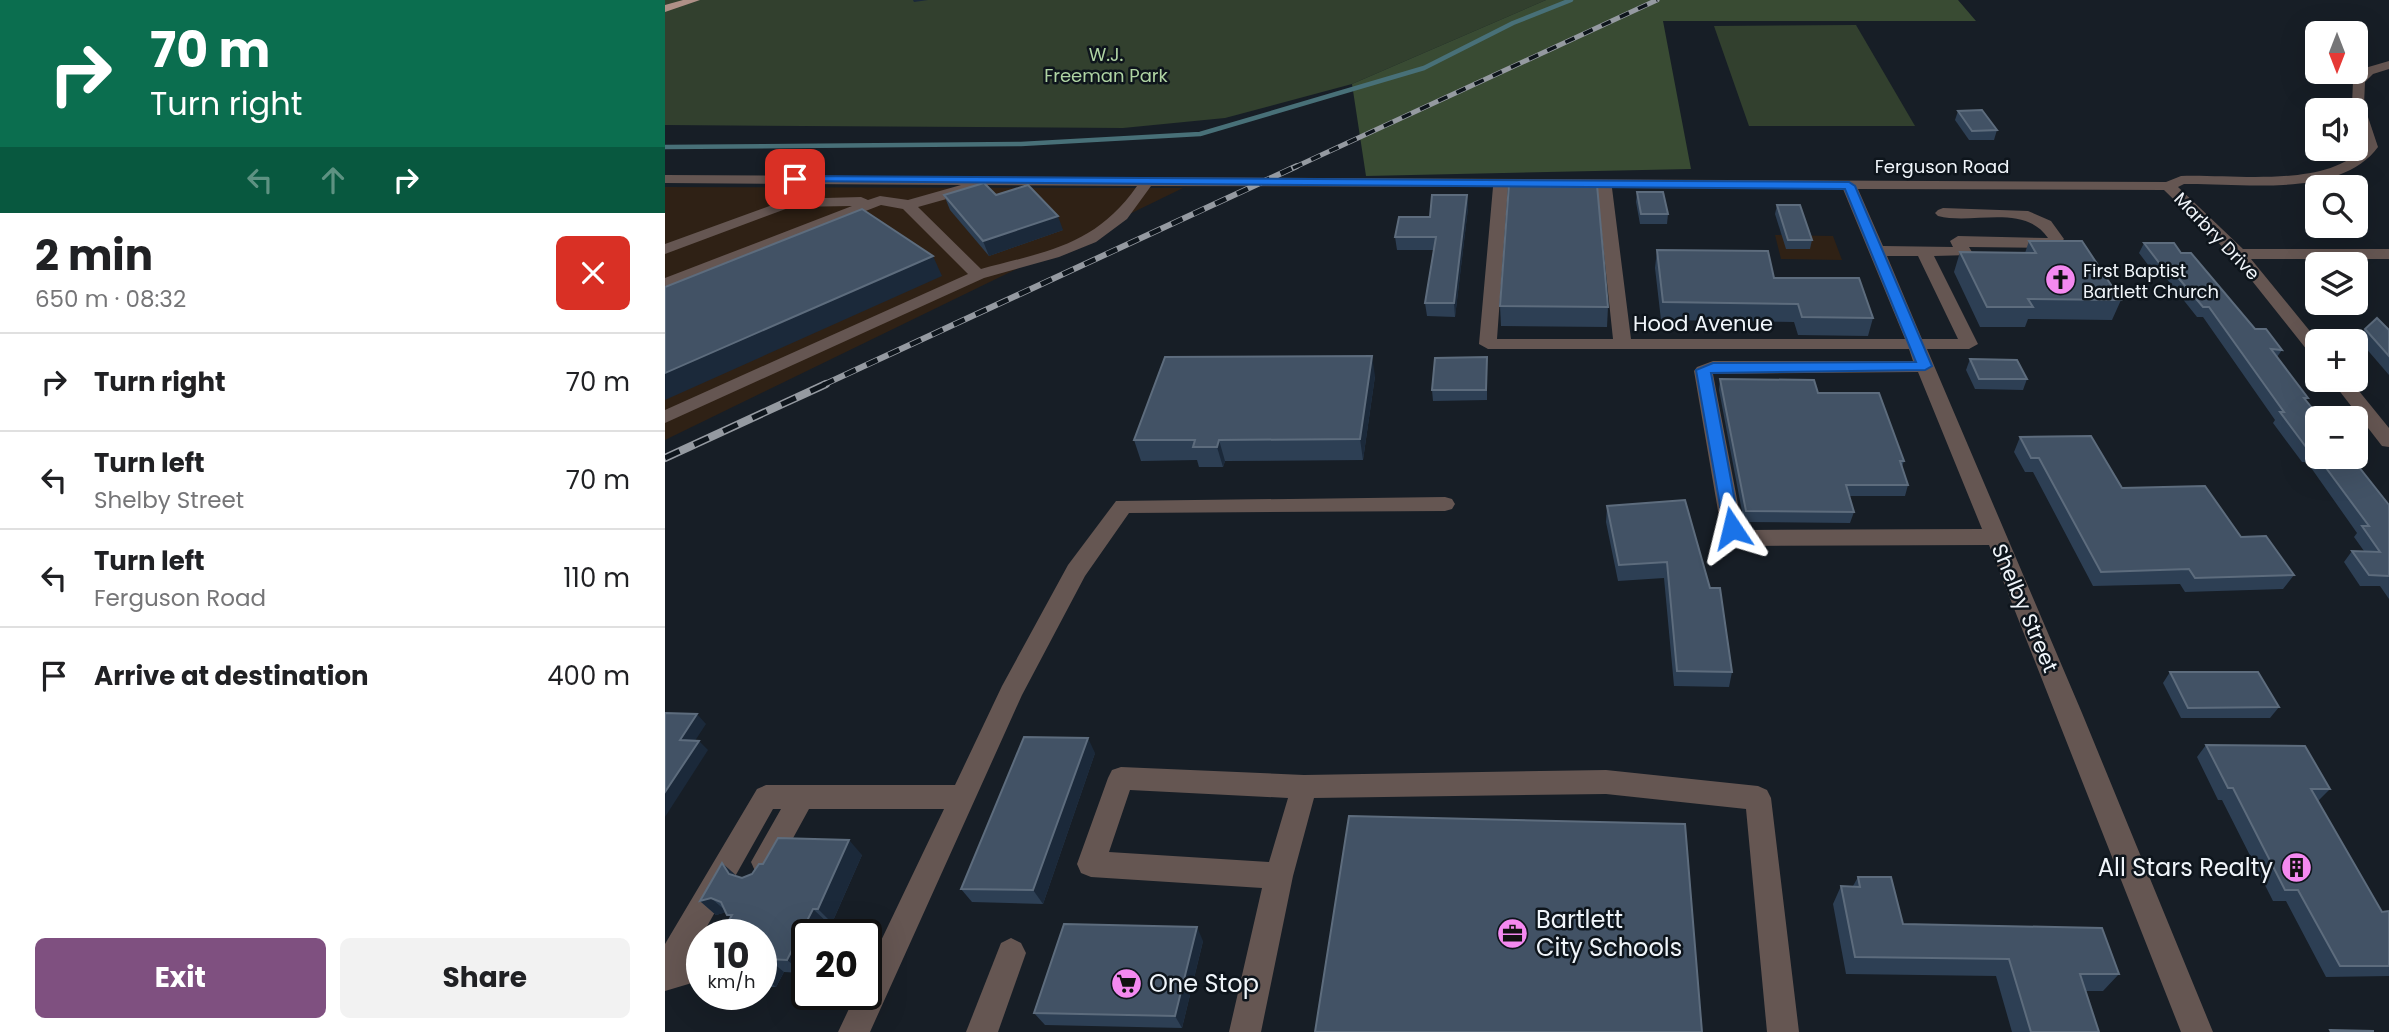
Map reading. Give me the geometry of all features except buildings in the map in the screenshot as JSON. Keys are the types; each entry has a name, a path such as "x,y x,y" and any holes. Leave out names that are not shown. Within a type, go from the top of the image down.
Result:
{"main road":[{"path":"665,9 695,0"}],"street":[{"name":"Ferguson Road","path":"665,178 2168,186 2181,180 2305,176 2339,171 2353,164 2371,147 2358,105 2360,81 2369,71 2389,65"},
{"path":"665,249 789,203 880,200 908,205 963,190 978,180"},
{"path":"665,417 978,275 1067,249 1097,234 1122,216 1147,181"},
{"name":"Hood Avenue","path":"1501,183 1488,344 1921,356"},
{"path":"1604,184 1623,346"},
{"path":"1877,251 1963,252 1943,213 1924,185"},
{"name":"Shelby Street","path":"1849,186 2070,713 2197,1032"},
{"name":"Marbry Drive","path":"2168,186 2239,254 2305,336"},
{"path":"665,284 880,200"},
{"path":"908,205 978,275"},
{"path":"1943,213 2023,214 2046,224 2056,239 2052,243 1959,243"},
{"path":"1924,252 1969,344 1921,356 1713,367 1703,370 1732,528 1743,538 1995,537"},
{"path":"2239,254 2389,254"},
{"path":"2350,392 2389,441"},
{"path":"854,1032 1011,692 1076,571 1123,506 1445,504"},
{"path":"1279,876 1091,864 1121,778 1304,787 1606,782 1758,798 1783,1032"},
{"path":"1245,1032 1279,876 1304,787"},
{"path":"665,974 766,797 962,797"},
{"path":"756,877 802,797"},
{"path":"982,1032 1011,953"},
{"path":"665,974 686,969"}],"shaded area":[{"path":"665,187 1183,188 665,440"},
{"path":"1775,235 1833,236 1842,260 1781,259"}],"green space":[{"name":"W.J. Freeman Park","path":"665,0 1546,0 1352,84 1225,118 1123,128 665,125"},
{"path":"1546,0 1958,0 1976,21 1663,21 1691,169 1366,176 1352,84"},
{"path":"1856,25 1915,126 1749,126 1714,26"}],"waterway":[{"path":"665,147 1021,144 1200,134 1424,68 1513,23 1571,0"}],"railway":[{"path":"1293,168 1657,0"},
{"path":"823,385 1297,166"},
{"path":"665,458 826,384"}],"place":[{"name":"First Baptist Bartlett Church","path":"2060,280"},
{"name":"All Stars Realty","path":"2296,867"},
{"name":"Bartlett City Schools","path":"1513,933"},
{"name":"One Stop","path":"1126,983"}],"route":[{"path":"795,179 1849,186 1925,366 1713,367 1703,370 1732,528"}]}
